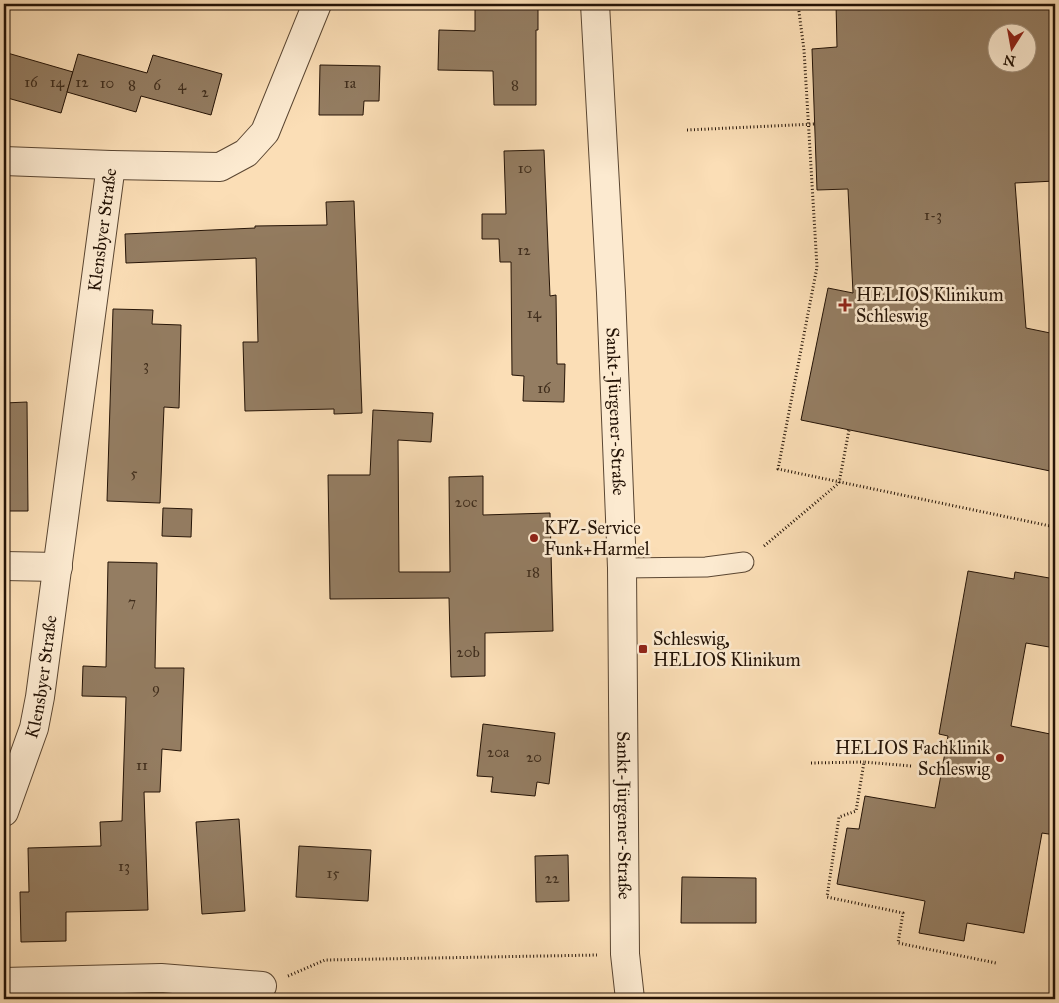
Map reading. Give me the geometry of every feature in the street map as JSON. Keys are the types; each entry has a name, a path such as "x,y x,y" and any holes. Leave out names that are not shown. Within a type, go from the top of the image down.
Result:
{"street":[{"name":"Klensbyer Straße","path":"4,812 34,728 40,697 111,165 220,167 246,153 265,132 317,4"},
{"name":"Sankt-Jürgener-Straße","path":"595,4 611,293 622,568 625,954 630,999"},
{"path":"4,161 111,165"},
{"path":"4,566 58,567"},
{"path":"4,982 160,978 262,986"}],"lane":[{"path":"622,568 706,567 744,562"}],"path":[{"path":"798,4 804,50 817,267 778,469 1055,528"},
{"path":"687,130 815,124"},
{"path":"744,562 840,483 849,430"},
{"path":"864,762 856,811 840,817 826,897 903,913 898,943 996,963"},
{"path":"812,763 864,762 911,766"},
{"path":"262,986 325,960 571,956"}],"building":[{"path":"475,4 538,4 536,105 494,105 493,71 438,70 439,30 475,31"},
{"path":"836,4 1055,4 1055,181 1015,183 1026,328 1055,334 1055,472 801,420 828,288 853,293 848,189 817,190 812,49 837,47"},
{"path":"4,52 73,72 61,113 4,97"},
{"path":"78,54 147,73 153,55 222,74 211,115 141,96 136,112 67,92"},
{"path":"320,65 380,66 379,101 364,101 363,115 319,115"},
{"path":"544,150 550,296 556,295 557,364 565,364 564,402 523,401 524,376 512,375 511,262 500,262 499,239 482,239 482,214 506,214 504,151"},
{"path":"354,201 362,413 334,414 334,409 245,411 243,342 258,342 256,258 126,263 125,234 255,228 255,226 327,225 326,202"},
{"path":"113,309 153,310 152,324 181,325 179,408 164,407 160,503 107,501"},
{"path":"27,402 28,511 4,511 4,403"},
{"path":"373,410 433,413 431,442 398,440 399,572 450,572 449,477 483,476 483,515 550,513 553,631 485,633 485,676 451,677 449,598 330,599 328,475 370,475"},
{"path":"163,508 192,509 191,537 162,536"},
{"path":"108,562 157,563 155,668 184,668 181,751 162,749 160,792 144,792 148,910 66,912 66,941 21,942 20,892 29,892 28,848 101,846 100,822 122,821 126,697 82,696 83,666 106,667"},
{"name":"HELIOS Fachklinik Schleswig","path":"968,571 1014,579 1015,572 1055,579 1055,648 1026,643 1011,726 1055,735 1055,835 1042,833 1024,933 967,923 964,941 919,933 925,901 837,884 847,828 859,829 865,796 935,808 948,736 939,734"},
{"path":"483,724 555,733 549,784 537,782 535,796 491,792 493,777 477,776"},
{"path":"239,819 245,911 202,914 196,822"},
{"path":"299,846 371,850 368,901 296,897"},
{"path":"568,855 569,901 536,902 535,856"},
{"path":"682,877 756,878 756,923 681,923"}],"place":[{"name":"HELIOS Klinikum Schleswig","path":"845,305"},
{"name":"KFZ-Service Funk+Harmel","path":"534,538"},
{"name":"Schleswig, HELIOS Klinikum","path":"643,649"},
{"name":"HELIOS Fachklinik Schleswig","path":"1000,758"}]}
